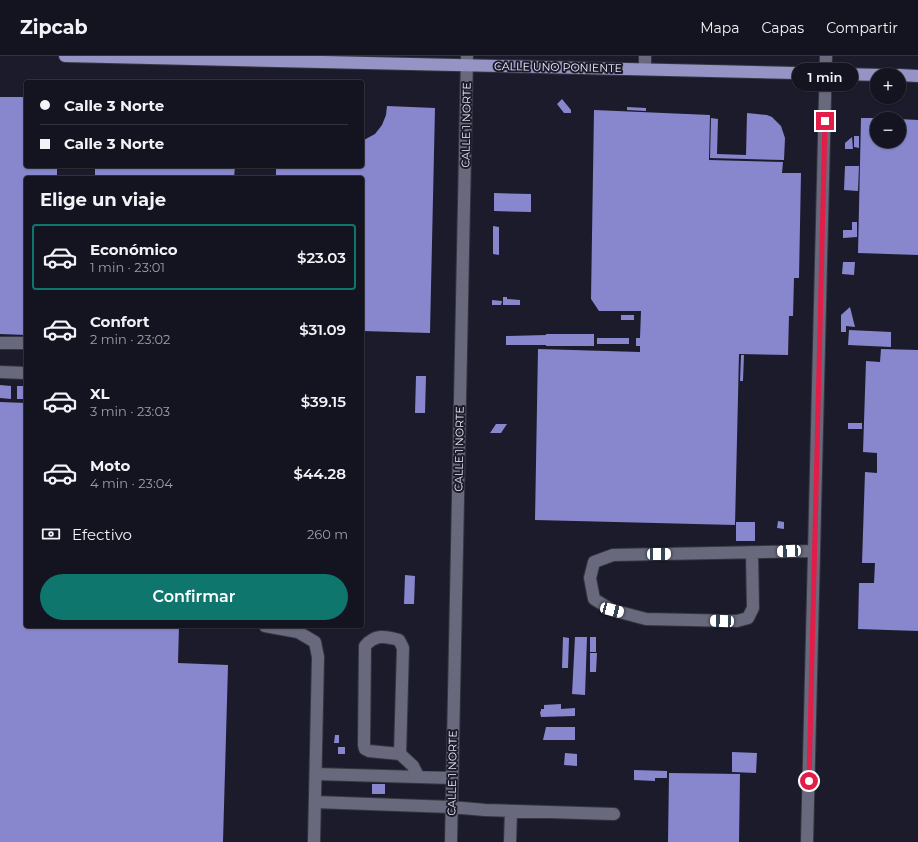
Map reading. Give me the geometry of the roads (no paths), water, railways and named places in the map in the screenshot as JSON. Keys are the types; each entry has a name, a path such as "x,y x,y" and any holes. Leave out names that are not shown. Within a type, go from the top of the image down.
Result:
{"main road":[{"name":"CALLE UNO PONIENTE","path":"65,56 467,61 645,69 870,75"},
{"path":"906,75 918,76"}],"street":[{"path":"645,56 645,69"},
{"path":"807,842 826,56"},
{"name":"CALLE 1 NORTE","path":"451,842 467,61"},
{"path":"0,343 24,343"},
{"path":"0,372 24,372"},
{"path":"752,553 753,608 748,618 737,621 646,619 612,610 594,599 590,578 594,562 613,555 814,551"},
{"path":"276,628 298,632 315,642 318,657 314,842"},
{"path":"400,754 403,648 399,640 386,636 371,639 365,646 364,745 365,749 369,751 400,754 414,766 418,776"},
{"path":"316,774 452,778"},
{"path":"315,802 614,814"},
{"path":"510,842 511,811"}]}
